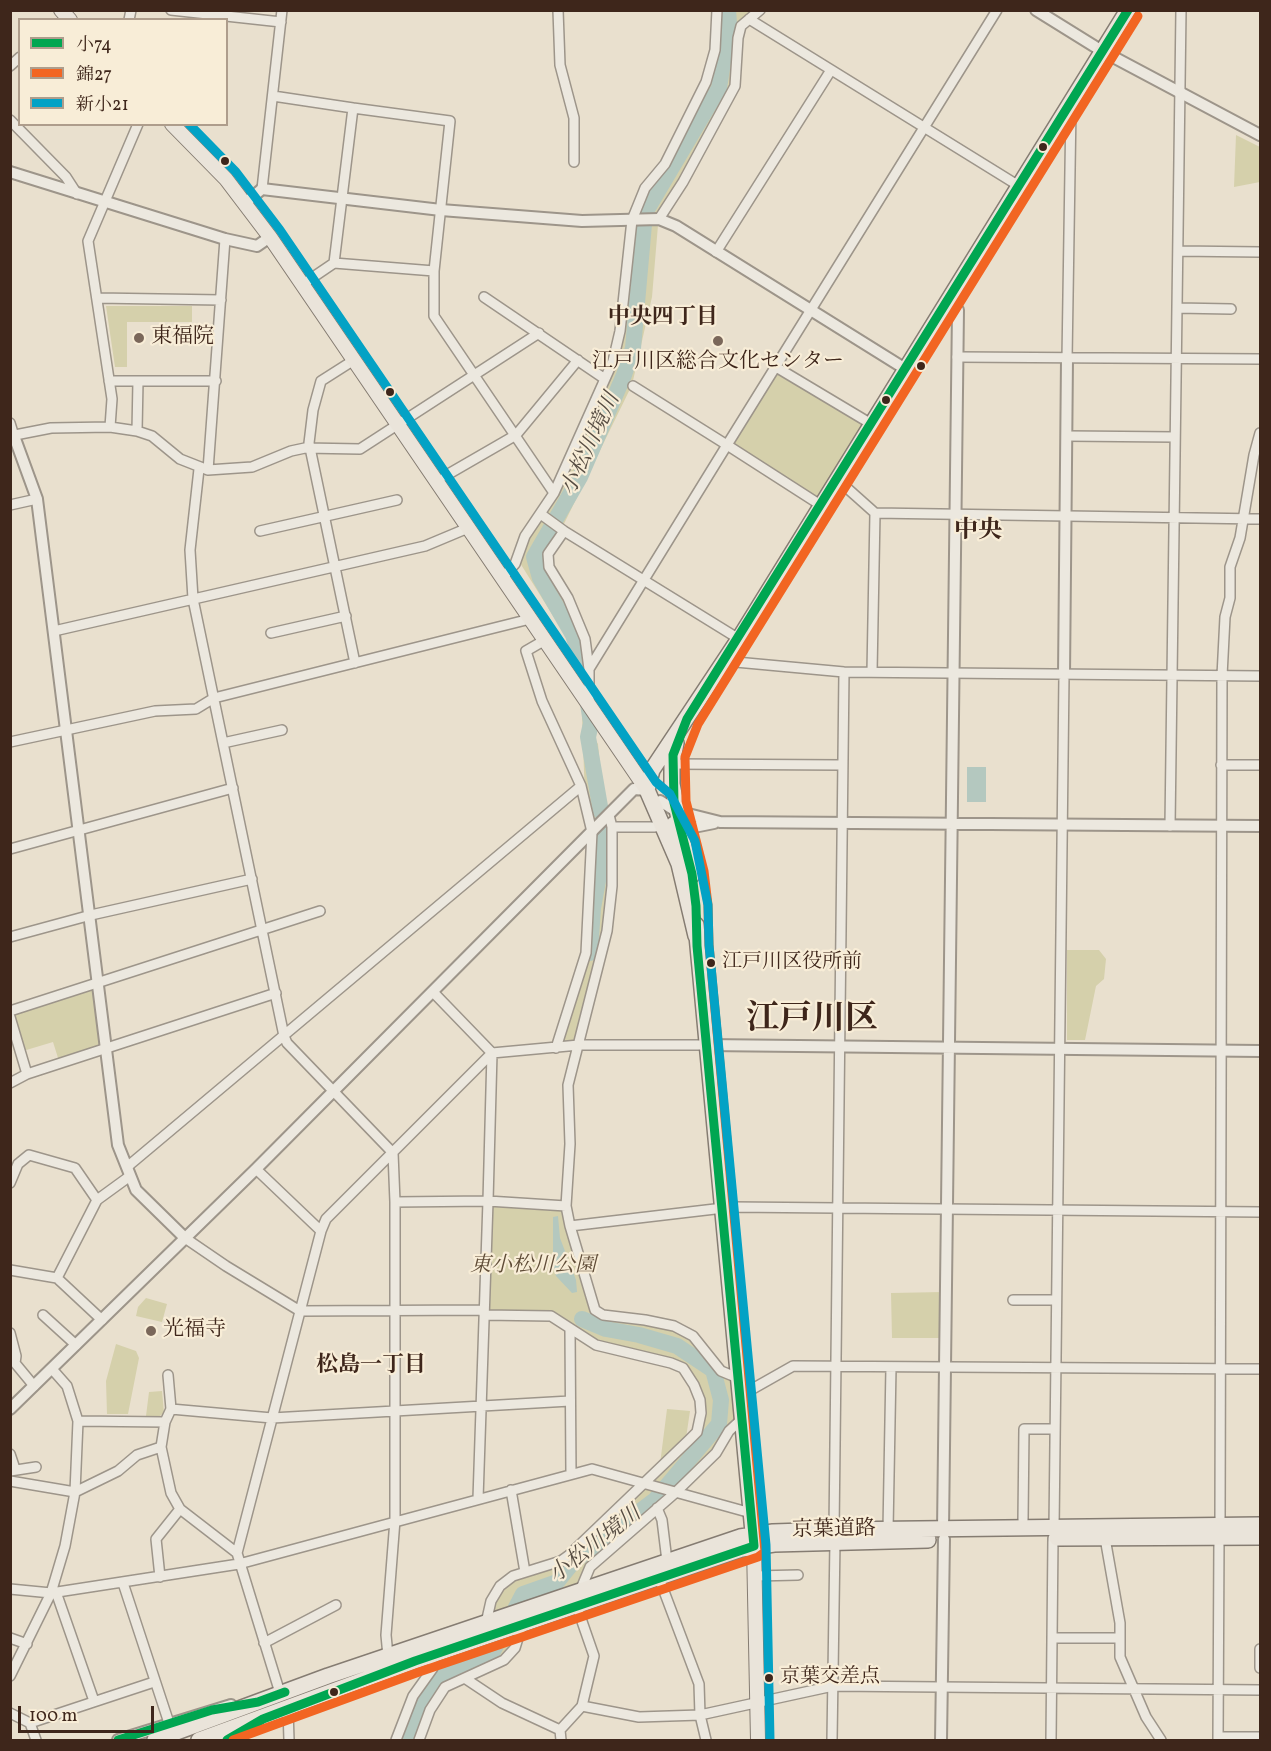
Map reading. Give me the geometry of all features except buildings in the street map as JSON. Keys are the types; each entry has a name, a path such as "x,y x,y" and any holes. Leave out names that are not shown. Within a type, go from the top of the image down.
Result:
{"highway":[{"path":"696,936 679,864 647,790 652,770 739,639 1128,10"},
{"path":"687,719 678,737 672,764 676,811 695,892 696,936 754,1541"},
{"path":"647,790 660,801 684,846"},
{"name":"京葉道路","path":"1053,1533 1105,1538 1220,1531 1260,1525"},
{"name":"京葉道路","path":"521,1621 580,1591 667,1561 754,1541 888,1530 944,1534"},
{"name":"京葉道路","path":"834,1535 1220,1531 1260,1537"},
{"name":"京葉道路","path":"155,1740 280,1693 388,1656 486,1627 577,1607 754,1541"},
{"name":"京葉道路","path":"199,1740 263,1719 431,1655 486,1627"}],"main road":[{"path":"174,126 212,164 246,203 647,790"},
{"path":"754,1541 758,1740"}],"street":[{"path":"171,10 281,22"},
{"path":"246,203 262,189 282,10"},
{"path":"558,10 560,64 574,118 574,162"},
{"path":"502,578 515,564 525,536 544,516 613,361 620,331 636,220 647,185 665,164 706,82 715,50 717,10"},
{"path":"656,219 683,182 735,86 741,26 760,10"},
{"path":"589,669 997,10"},
{"path":"1035,10 1179,94 1260,135"},
{"path":"1170,826 1181,10"},
{"path":"749,19 1019,186"},
{"path":"716,252 831,70"},
{"path":"273,96 450,121 434,271 434,316 554,493"},
{"path":"1051,1740 1071,102"},
{"path":"334,262 353,108"},
{"path":"10,120 66,177 77,194"},
{"path":"110,427 112,399 88,240 137,126"},
{"path":"10,172 225,239 257,246 270,237"},
{"path":"262,189 441,210 582,221 656,219 716,252 907,370"},
{"path":"225,239 216,381 190,550 193,598 286,1043 393,1153 395,1521 386,1635 388,1656"},
{"path":"1178,251 1260,252"},
{"path":"303,284 334,262 434,271"},
{"path":"484,297 605,379"},
{"path":"97,298 221,300"},
{"path":"941,1740 958,310 949,302"},
{"path":"1177,308 1231,309"},
{"path":"12,437 51,428 110,427 137,431 152,436 175,456 204,469 252,467 291,451 360,449 539,333"},
{"path":"957,357 1260,360"},
{"path":"354,360 321,381 313,410 309,449 355,663"},
{"path":"445,476 516,435 578,360"},
{"path":"776,367 873,425"},
{"path":"109,381 216,381"},
{"path":"137,431 138,381"},
{"path":"633,386 822,506"},
{"path":"10,423 12,437 38,499 118,1144 136,1191 185,1238 300,1311 395,1311 551,1316 597,1345 683,1368 700,1400 701,1413 697,1432 650,1484 561,1561 525,1572 500,1586 491,1601 486,1627"},
{"path":"1260,433 1240,538 1230,567 1230,598 1225,616 1222,676 1218,1739 1260,1737"},
{"path":"1067,436 1175,437"},
{"path":"838,480 875,513 1260,519"},
{"path":"10,505 38,499"},
{"path":"260,531 397,500"},
{"path":"872,672 875,513"},
{"path":"544,516 562,530 739,639"},
{"path":"54,631 425,546 468,528"},
{"path":"562,530 548,554 549,567 568,598 585,639 589,669 589,704"},
{"path":"271,633 346,616"},
{"path":"10,742 155,711 196,709 214,698 530,619"},
{"path":"545,640 526,651 542,701 581,786 592,832 586,953 556,1048"},
{"path":"725,661 844,672 1260,676"},
{"path":"832,1740 844,672"},
{"path":"223,743 282,730"},
{"path":"672,764 843,765"},
{"path":"1221,765 1260,765"},
{"path":"57,1278 97,1200 284,1036 581,786"},
{"path":"10,849 233,788"},
{"path":"10,1409 256,1169 634,789 647,790"},
{"path":"660,801 676,811 720,822"},
{"path":"609,815 612,827 612,886 607,931 568,1085 570,1144 566,1206 570,1226 595,1310 603,1315 645,1319 674,1326 693,1336 721,1371 738,1378"},
{"path":"612,827 655,827 662,822"},
{"path":"684,846 686,836 694,827 720,822 1260,826"},
{"path":"10,937 91,915 252,879"},
{"path":"10,1011 320,911"},
{"path":"433,992 492,1053 478,1499"},
{"path":"10,1083 27,1074 276,993"},
{"path":"10,1017 27,1074"},
{"path":"280,1693 237,1553 321,1231 326,1219 492,1053 579,1045 1260,1051"},
{"path":"10,1183 18,1164 29,1155 75,1168 97,1200"},
{"path":"256,1169 321,1231"},
{"path":"395,1202 488,1201 566,1206"},
{"path":"570,1226 721,1208 1260,1212"},
{"path":"10,1270 57,1278 102,1320"},
{"path":"1013,1300 1056,1300"},
{"path":"43,1315 76,1345"},
{"path":"570,1330 571,1474"},
{"path":"10,1333 16,1356 15,1363 34,1386"},
{"path":"740,1396 793,1366 1260,1369"},
{"path":"888,1530 891,1367"},
{"path":"10,1676 54,1593 75,1492 78,1421 67,1386 52,1369"},
{"path":"168,1375 171,1409 165,1422 161,1447 171,1493 180,1509 237,1553"},
{"path":"171,1409 272,1418 570,1401"},
{"path":"580,1591 590,1567 716,1453 729,1431 742,1419"},
{"path":"78,1421 165,1422"},
{"path":"1023,1520 1024,1430 1055,1429"},
{"path":"10,1481 75,1492 118,1471 137,1455 161,1447"},
{"path":"10,1454 13,1470 36,1467"},
{"path":"10,1589 54,1593 239,1564 592,1468 751,1513"},
{"path":"511,1490 525,1572"},
{"path":"657,1508 662,1520 667,1561"},
{"path":"160,1577 156,1539 180,1509"},
{"path":"1105,1538 1120,1623 1120,1657 1146,1717 1161,1740"},
{"path":"755,1576 798,1575"},
{"path":"659,1578 699,1684 700,1715 706,1740"},
{"path":"123,1583 169,1724"},
{"path":"54,1593 94,1701"},
{"path":"264,1642 336,1605"},
{"path":"561,1740 560,1730 582,1706 594,1656 577,1607"},
{"path":"419,1740 430,1710 445,1688 504,1660 515,1648 521,1621"},
{"path":"10,1638 27,1644"},
{"path":"1052,1638 1120,1638"},
{"path":"1260,1649 1260,1668"},
{"path":"396,1740 413,1696 433,1668 431,1655"},
{"path":"466,1679 502,1702 560,1730"},
{"path":"30,1723 154,1682"},
{"path":"582,1706 639,1717 700,1715 833,1686 1052,1690 1260,1690"},
{"path":"118,1740 212,1710 258,1702"},
{"path":"288,1709 289,1740"},
{"path":"10,1713 30,1723 36,1740"},
{"path":"226,1740 263,1719"}],"green space":[{"path":"720,11 752,11 735,31 732,85 681,181 659,213 652,297 632,385 560,532 546,553 583,641 586,676 578,672 567,638 520,563 522,550 615,363 634,223 643,197 698,104"},
{"path":"1236,135 1260,147 1260,182 1234,187"},
{"path":"106,306 192,306 192,322 127,322 127,367 115,367"},
{"path":"777,371 868,425 821,501 731,444"},
{"path":"582,716 598,744 604,808 591,823 585,799"},
{"path":"607,819 610,828 610,887 605,931 577,1043 559,1046 587,953 594,833"},
{"path":"1067,950 1099,950 1106,959 1104,979 1096,986 1085,1040 1067,1040"},
{"path":"95,986 103,1046 59,1061 53,1042 23,1051 11,1012"},
{"name":"東小松川公園","path":"488,1201 566,1206 595,1310 645,1320 693,1337 721,1371 738,1378 742,1419 716,1453 590,1567 580,1591 486,1623 500,1586 561,1561 689,1440 701,1413 683,1368 596,1345 551,1316 484,1315"},
{"path":"943,1292 942,1338 892,1338 891,1293"},
{"path":"146,1298 167,1304 162,1322 136,1316 138,1307"},
{"path":"116,1344 136,1351 139,1358 128,1414 107,1414 106,1381"},
{"path":"162,1391 164,1413 157,1418 146,1416 149,1392"},
{"path":"667,1409 690,1411 686,1438 660,1464"},
{"path":"513,1637 502,1658 489,1666 451,1677 440,1685 425,1709 415,1740 400,1740 416,1697 439,1663"}],"shaded area":[{"path":"967,767 986,767 986,802 967,802"},
{"path":"558,1216 560,1238 576,1280 577,1292 572,1293 556,1276 553,1267 553,1217"}],"waterway":[{"name":"小松川境川","path":"601,812 588,737 591,723 581,659 573,635 540,578 534,557 580,477 624,375 633,348 645,213 719,88 729,23 728,10"},
{"name":"小松川境川","path":"590,953 593,908 605,843 604,831"},
{"name":"小松川境川","path":"409,1740 421,1704 442,1677 489,1659 523,1594 557,1582 574,1561 655,1500 719,1424 721,1400 713,1370 677,1346 639,1335 606,1329 582,1319"}],"transit line":[{"name":"小74","path":"227,1740 263,1719 415,1661 754,1546 697,946 696,906 692,874 674,803 673,755 687,719 1128,10"},
{"name":"錦27","path":"233,1740 419,1672 758,1557 765,1552 709,945 708,905 704,871 686,801 685,757 698,724 1138,16"},
{"name":"新小21","path":"191,126 236,172 280,230 656,782 670,794 695,841 708,905 709,945 766,1545 770,1740"},
{"name":"小74","path":"118,1740 212,1710 258,1702 285,1692"}],"place":[{"name":"東福院","path":"139,338"},
{"name":"江戸川区総合文化センター","path":"718,341"},
{"name":"江戸川区役所前","path":"711,963"},
{"name":"光福寺","path":"151,1331"},
{"name":"京葉交差点","path":"769,1678"}],"district":[{"name":"中央四丁目","path":"663,319"},
{"name":"中央","path":"978,533"},
{"name":"江戸川区","path":"812,1022"},
{"name":"松島一丁目","path":"371,1367"}]}
